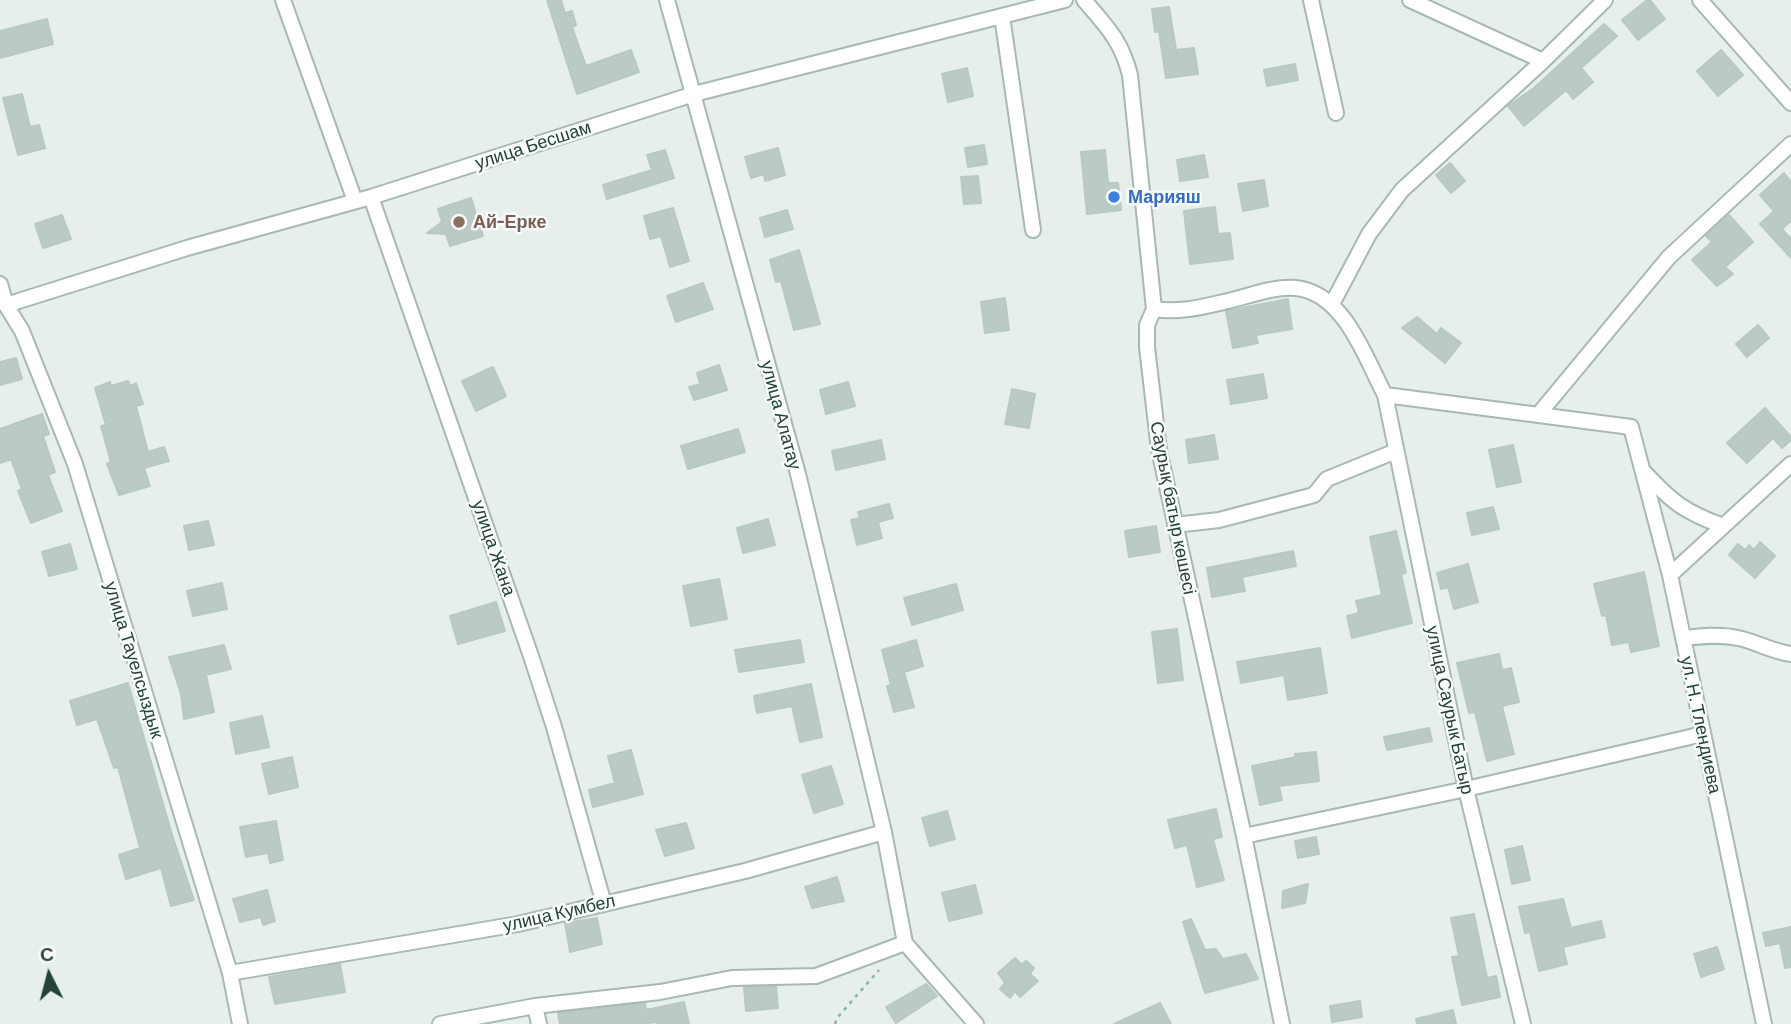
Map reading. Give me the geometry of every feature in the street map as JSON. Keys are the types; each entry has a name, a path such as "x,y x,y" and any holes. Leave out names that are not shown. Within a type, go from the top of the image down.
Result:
{"street":[{"path":"283,0 355,201"},
{"name":"улица Алатау","path":"667,0 798,474 884,832 905,943"},
{"name":"улица Бесшам","path":"3,309 187,248 371,197 694,94 1065,0"},
{"name":"Саурық батыр көшесі","path":"1084,0 1125,53 1130,75 1154,309 1147,325 1147,347 1158,450 1244,836 1282,1024"},
{"path":"1311,0 1336,113"},
{"path":"1410,0 1543,61"},
{"path":"1154,309 1191,310 1277,289 1297,288 1316,294 1332,304 1370,234 1402,190 1543,61 1605,0"},
{"path":"1700,0 1791,103"},
{"path":"1002,16 1033,230"},
{"path":"1385,394 1538,415 1669,257 1791,144"},
{"name":"улица Жана","path":"371,197 532,659 604,904"},
{"name":"улица Тауелсыздык","path":"0,284 3,309 22,331 75,464 230,974 240,1024"},
{"name":"улица Саурык Батыр","path":"1332,304 1346,320 1385,394 1466,789 1523,1024"},
{"name":"ул. Н. Тлендиева","path":"1538,415 1631,427 1670,575 1765,1024"},
{"path":"1175,524 1219,520 1314,495 1327,480 1396,451"},
{"path":"1670,575 1791,464"},
{"path":"1642,469 1666,495 1692,515 1723,526"},
{"path":"1683,638 1738,638 1770,651 1791,654"},
{"path":"1244,836 1466,789 1703,734"},
{"name":"улица Кумбел","path":"230,974 518,924 745,871 884,832"},
{"path":"440,1024 535,1006 660,992 732,978 816,976 905,943 976,1024"},
{"path":"535,1006 539,1024"}],"path":[{"path":"835,1024 837,1018 880,968"}],"building":[{"path":"547,0 561,0 565,13 572,11 576,25 572,27 586,66 631,50 639,72 577,94"},
{"path":"1650,0 1665,19 1638,40 1622,20"},
{"path":"1169,7 1176,50 1194,48 1198,74 1166,78 1159,31 1155,32 1152,9"},
{"path":"47,19 53,44 0,58 0,31"},
{"path":"1604,24 1617,36 1581,68 1593,82 1573,99 1566,90 1524,126 1508,106 1534,88"},
{"path":"1721,50 1743,75 1718,96 1697,71"},
{"path":"1295,64 1298,80 1267,86 1264,70"},
{"path":"967,68 973,96 948,102 942,74"},
{"path":"22,94 30,127 39,125 45,148 18,155 3,98"},
{"path":"984,145 987,164 968,167 965,148"},
{"path":"778,148 785,175 765,181 764,174 751,178 745,157"},
{"path":"665,150 674,178 607,199 603,185 652,170 647,155"},
{"path":"1105,150 1108,183 1118,183 1121,210 1087,214 1081,152"},
{"path":"1204,155 1208,177 1180,181 1177,160"},
{"path":"1450,163 1465,181 1451,193 1436,175"},
{"path":"1784,173 1791,182 1791,221 1782,229 1791,239 1791,258 1760,224 1774,211 1760,195"},
{"path":"978,176 981,203 964,204 961,177"},
{"path":"1264,180 1268,206 1243,211 1238,184"},
{"path":"471,198 483,236 450,246 446,234 427,233 442,222 438,209"},
{"path":"1215,207 1218,234 1230,233 1233,259 1190,264 1184,211"},
{"path":"673,208 689,261 670,267 661,236 650,239 644,216"},
{"path":"787,210 793,229 765,237 760,218"},
{"path":"62,215 71,239 43,248 35,224"},
{"path":"1729,215 1753,242 1725,267 1733,274 1717,286 1692,260 1712,242 1706,236"},
{"path":"799,250 820,324 794,330 781,281 776,282 770,260"},
{"path":"703,283 713,309 676,322 667,296"},
{"path":"1005,298 1009,330 985,333 981,302"},
{"path":"1288,299 1292,329 1256,335 1258,343 1233,348 1226,311"},
{"path":"1417,317 1437,334 1441,328 1461,343 1445,363 1402,328"},
{"path":"1758,325 1769,338 1747,357 1736,344"},
{"path":"16,358 22,379 0,385 0,362"},
{"path":"719,365 727,390 694,400 689,387 700,384 697,373"},
{"path":"493,367 506,396 476,411 462,381"},
{"path":"1263,374 1267,398 1231,404 1227,380"},
{"path":"128,381 131,386 136,383 143,404 136,406 148,452 164,447 169,461 144,468 150,486 119,495 107,464 111,462 101,426 106,425 95,388 110,382 111,386"},
{"path":"848,382 855,406 826,414 820,390"},
{"path":"1012,389 1035,394 1029,428 1005,424"},
{"path":"1765,408 1791,440 1782,448 1773,438 1747,463 1727,443"},
{"path":"42,414 49,434 43,436 55,472 48,475 62,511 31,523 18,491 22,489 11,459 0,463 0,429"},
{"path":"738,429 745,452 688,469 681,446"},
{"path":"1214,435 1218,459 1189,463 1186,440"},
{"path":"881,440 885,459 836,470 832,451"},
{"path":"1513,445 1521,482 1497,487 1489,450"},
{"path":"889,504 893,518 878,522 882,538 857,545 851,520 860,518 858,512"},
{"path":"1493,507 1499,529 1472,535 1467,513"},
{"path":"768,519 775,545 743,553 737,528"},
{"path":"208,521 214,545 189,550 184,526"},
{"path":"1156,526 1160,552 1129,557 1125,531"},
{"path":"1396,531 1406,573 1401,574 1412,623 1352,638 1347,616 1359,613 1356,601 1382,595 1370,537"},
{"path":"1760,542 1775,556 1755,578 1729,555 1738,544 1745,550 1749,545 1754,550"},
{"path":"70,544 77,569 49,576 42,552"},
{"path":"1293,551 1296,566 1242,577 1245,591 1212,597 1207,568"},
{"path":"1468,564 1478,602 1454,609 1448,587 1441,589 1437,573"},
{"path":"1644,572 1659,646 1631,652 1629,642 1612,645 1606,615 1602,616 1594,584"},
{"path":"719,579 727,619 691,626 683,586"},
{"path":"222,583 227,609 193,616 187,591"},
{"path":"956,584 963,610 912,625 904,598"},
{"path":"496,602 505,631 458,644 450,616"},
{"path":"1177,629 1183,680 1158,683 1152,632"},
{"path":"800,640 804,662 739,672 735,650"},
{"path":"916,640 923,666 904,672 914,707 894,712 887,686 891,685 882,650"},
{"path":"224,645 231,669 206,675 214,712 184,719 181,694 169,657"},
{"path":"1320,648 1327,693 1288,700 1284,675 1241,683 1237,662"},
{"path":"1499,654 1502,670 1511,668 1519,702 1502,706 1514,754 1487,761 1475,712 1469,713 1457,663"},
{"path":"128,683 194,900 171,906 161,868 126,879 119,855 140,848 118,767 114,768 97,719 77,725 70,701"},
{"path":"811,684 822,737 800,742 792,706 757,713 754,696"},
{"path":"262,716 269,747 236,754 230,723"},
{"path":"1429,728 1432,741 1387,750 1384,737"},
{"path":"631,750 643,794 593,807 589,790 615,783 608,756"},
{"path":"1316,752 1319,781 1279,786 1282,800 1260,805 1252,766 1296,757 1295,754"},
{"path":"292,757 298,787 269,794 262,764"},
{"path":"831,766 843,804 814,813 802,775"},
{"path":"1216,809 1222,837 1213,839 1224,880 1197,887 1187,845 1175,848 1168,820"},
{"path":"947,811 955,839 930,846 922,818"},
{"path":"276,821 283,860 270,863 268,853 246,857 240,827"},
{"path":"686,823 694,848 665,856 656,830"},
{"path":"1316,837 1319,854 1298,858 1295,841"},
{"path":"1522,846 1530,880 1512,884 1505,850"},
{"path":"837,877 844,901 812,908 805,887"},
{"path":"1308,884 1305,903 1282,908 1283,891"},
{"path":"975,885 982,913 949,921 942,893"},
{"path":"267,890 275,921 263,925 261,917 240,922 233,899"},
{"path":"1563,899 1571,928 1601,921 1605,937 1563,947 1567,964 1539,971 1530,932 1525,933 1519,907"},
{"path":"1474,914 1487,978 1496,976 1500,997 1462,1005 1452,957 1459,956 1451,918"},
{"path":"597,918 602,944 570,952 565,923"},
{"path":"1191,919 1205,950 1216,949 1223,959 1246,954 1258,979 1205,993 1183,922"},
{"path":"1791,927 1791,967 1785,968 1780,943 1766,946 1763,933"},
{"path":"1717,947 1724,969 1701,977 1694,954"},
{"path":"1015,958 1022,965 1026,961 1034,968 1030,974 1038,981 1020,997 1015,991 1010,998 1000,989 1005,983 998,973"},
{"path":"340,964 345,992 275,1004 269,977"},
{"path":"926,984 937,996 896,1023 886,1007"},
{"path":"744,987 776,987 778,1008 746,1011"},
{"path":"1360,1001 1362,1017 1332,1022 1330,1006"},
{"path":"684,1002 689,1024 560,1024 558,1013 645,1003 646,1010"},
{"path":"1160,1003 1171,1024 1114,1024"},
{"path":"1453,1010 1456,1024 1417,1024 1416,1019"}],"place":[{"name":"Марияш","path":"1114,197"},
{"name":"Ай-Ерке","path":"459,222"}]}
